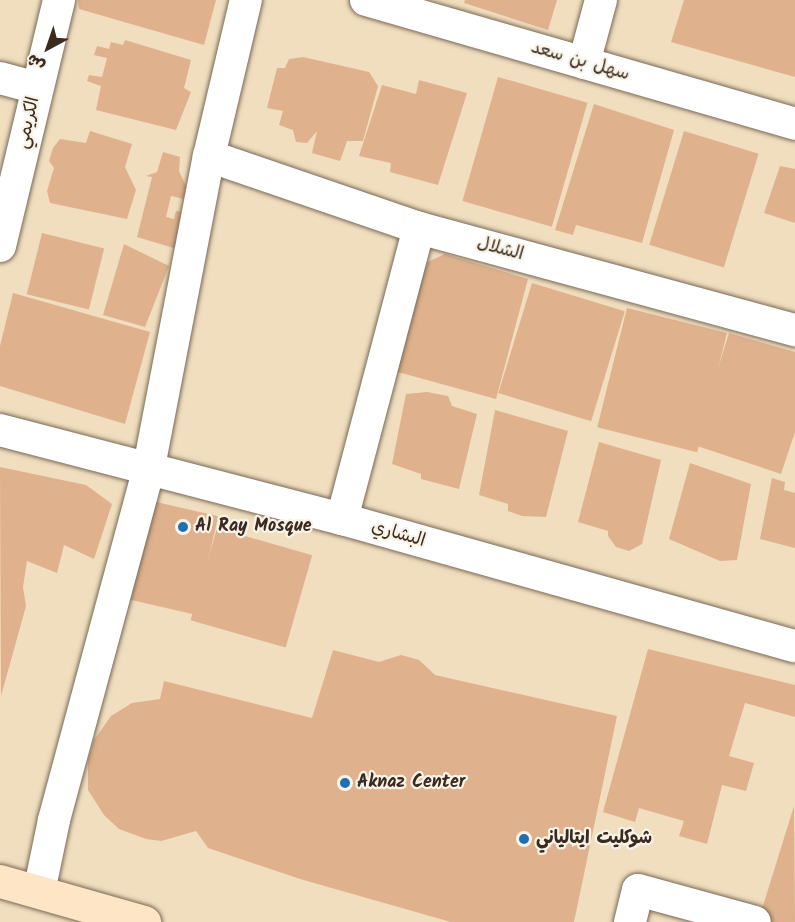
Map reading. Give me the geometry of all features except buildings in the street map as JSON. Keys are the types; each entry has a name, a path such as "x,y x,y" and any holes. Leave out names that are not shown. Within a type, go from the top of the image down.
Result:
{"main road":[{"path":"0,881 144,922"}],"street":[{"name":"الكريمي","path":"0,246 59,0"},
{"path":"39,892 54,820 148,471 209,156 246,0"},
{"name":"سهل بن سعد","path":"366,0 410,5 584,63 795,124"},
{"path":"584,63 601,0"},
{"path":"0,78 37,88"},
{"name":"الشلال","path":"209,156 419,228 795,330"},
{"path":"342,519 419,228"},
{"name":"البشاري","path":"0,430 148,471 342,519 795,646"},
{"path":"630,922 638,890 755,922"}],"place":[{"name":"Al Ray Mosque","path":"183,527"},
{"name":"Aknaz Center","path":"345,783"},
{"name":"شوكليت ايتالياني","path":"524,839"}]}
